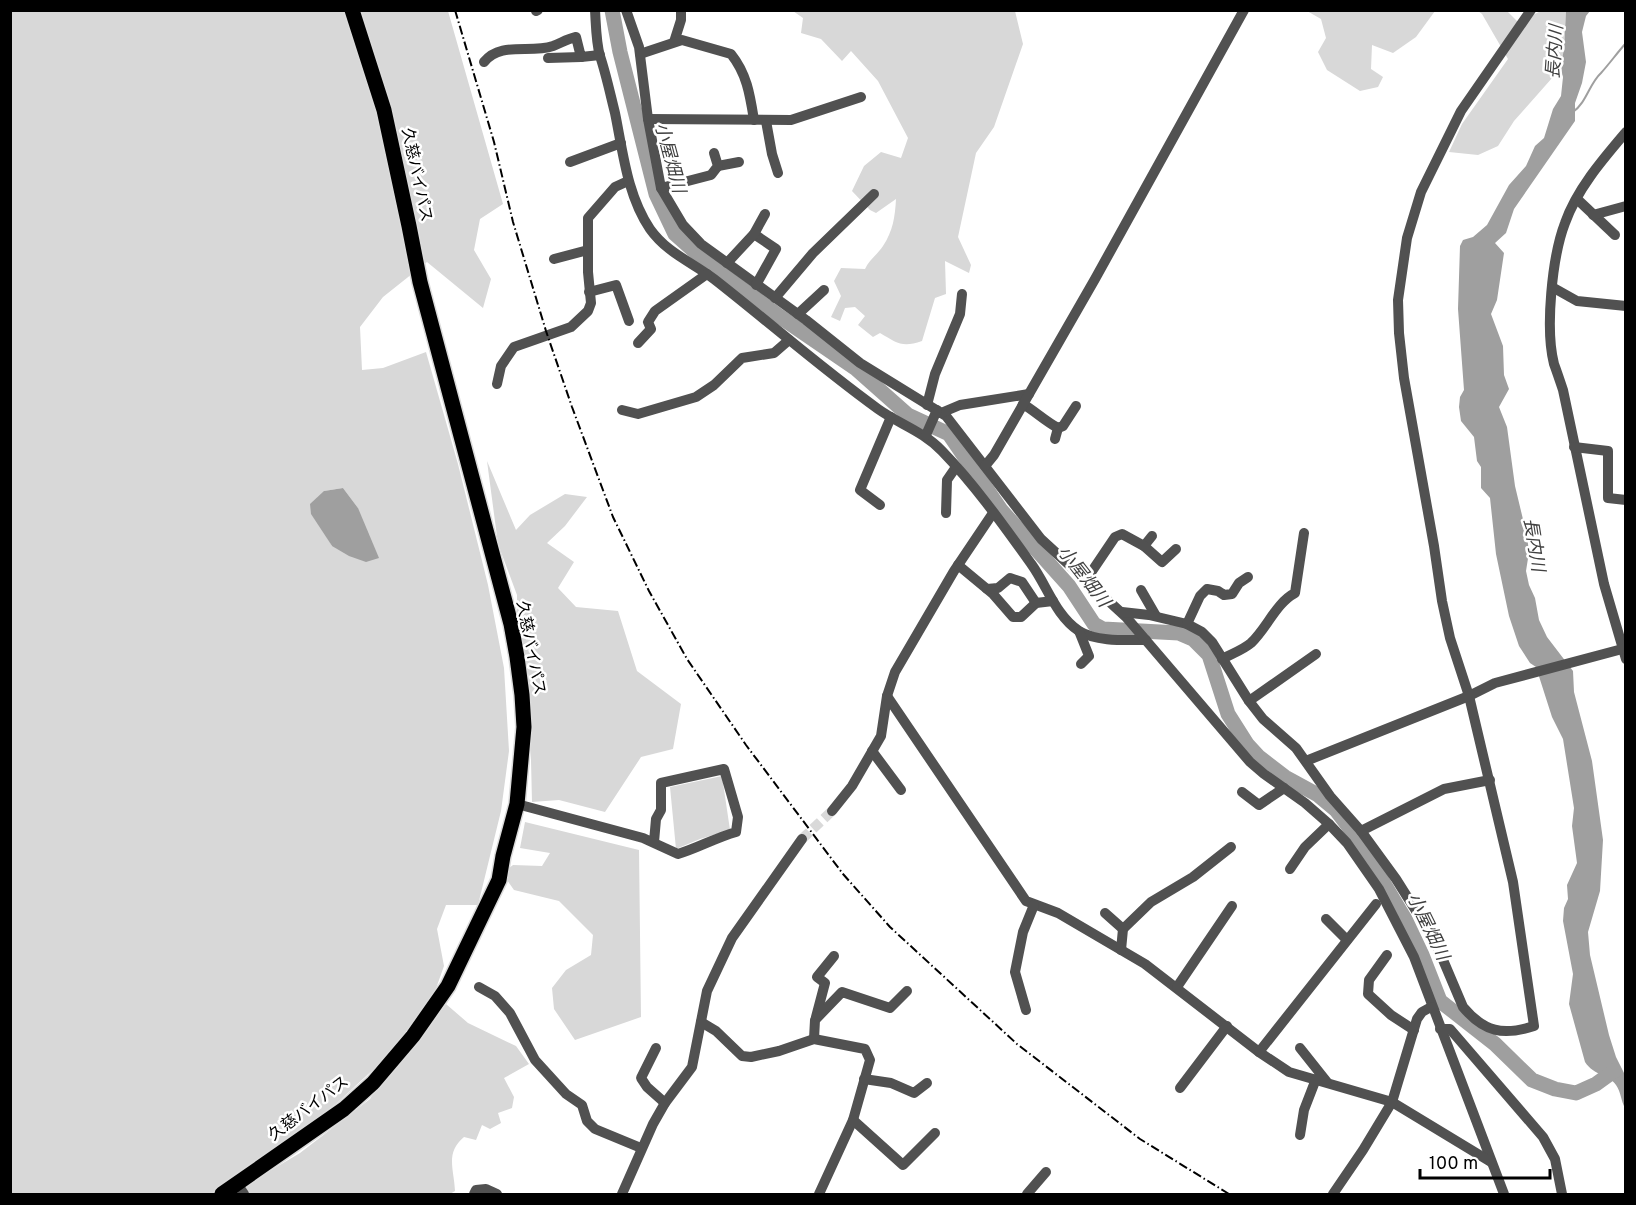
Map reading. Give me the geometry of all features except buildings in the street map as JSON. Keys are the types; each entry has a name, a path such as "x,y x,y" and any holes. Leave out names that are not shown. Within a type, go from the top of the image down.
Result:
{"highway":[{"name":"久慈バイパス","path":"222,1194 241,1190 352,1102 384,1070 436,1004 459,964 499,880 517,804 524,727 522,695 511,624 420,282 384,110 352,10"}],"street":[{"path":"595,10 600,55 606,72 628,181 641,215 652,231 677,256 707,274 880,411 927,432 957,467 1034,568 1058,610 1080,631 1096,636 1144,638"},
{"path":"626,10 640,54 648,119 661,188 683,225 701,244 798,314 860,363 946,416 1041,539 1124,615 1250,762 1305,803 1347,843 1381,889 1414,957 1431,1007 1504,1194"},
{"path":"674,42 681,20 681,10"},
{"path":"985,466 1095,279 1244,10"},
{"path":"1124,615 1156,616 1187,624 1202,632 1212,642 1249,701 1263,719 1296,748 1395,880 1427,927 1463,1007 1470,1016 1493,1030 1507,1032 1534,1026 1513,882 1469,696 1450,638 1442,601 1404,378 1398,300 1407,238 1421,192 1461,111 1531,10"},
{"path":"484,62 490,55 507,49 552,46 576,37 580,57"},
{"path":"640,54 682,40 696,42 731,54 744,73 754,120"},
{"path":"548,58 600,55"},
{"path":"648,119 791,120 861,97"},
{"path":"766,121 778,173"},
{"path":"1306,761 1469,696 1495,682 1622,652 1604,584 1563,390 1554,362 1550,316 1555,261 1565,223 1582,189 1626,132"},
{"path":"570,162 621,143"},
{"path":"714,153 718,166"},
{"path":"661,188 711,175 718,166 739,162"},
{"path":"497,384 501,366 514,348 570,327 588,311 591,303 588,218 615,188 628,181"},
{"path":"775,298 813,253 874,194"},
{"path":"1577,198 1615,235"},
{"path":"1593,215 1626,206"},
{"path":"727,263 754,234 765,214"},
{"path":"754,234 776,249 756,285"},
{"path":"554,259 588,250"},
{"path":"638,343 651,329 648,322 655,311 707,274"},
{"path":"589,292 616,285 629,321"},
{"path":"1552,287 1577,301 1626,306"},
{"path":"798,314 824,290"},
{"path":"927,432 935,411 935,374 960,314 962,294"},
{"path":"622,410 638,414 696,397 714,385 742,358 774,352 789,340"},
{"path":"935,411 960,405 1026,399"},
{"path":"1026,399 1042,420 1057,434 1076,406"},
{"path":"880,505 860,490 891,417"},
{"path":"1574,447 1608,451 1608,498 1626,500"},
{"path":"946,513 947,480 957,467"},
{"path":"832,811 852,786 881,736 887,696 895,672 958,565 993,513"},
{"path":"1222,659 1250,644 1287,597 1295,593 1304,533"},
{"path":"1086,580 1115,537 1122,534 1144,546 1162,562 1176,549"},
{"path":"1144,546 1152,536"},
{"path":"958,565 987,589 1013,617 1021,617 1036,603 1053,601"},
{"path":"1187,624 1200,596 1207,589 1224,595 1232,594 1239,583 1248,577"},
{"path":"987,589 998,588 1010,578 1022,582 1036,603"},
{"path":"1141,590 1156,616"},
{"path":"1080,631 1089,656 1081,664"},
{"path":"1249,701 1316,654"},
{"path":"887,696 1026,901 1058,913 1145,964 1259,1052 1290,1072 1392,1102 1491,1162"},
{"path":"872,751 901,790"},
{"path":"517,804 654,842 678,854 736,832 738,817 724,769 661,783 661,810 656,819 654,842"},
{"path":"1360,831 1444,789 1490,780"},
{"path":"1242,792 1259,805 1284,788"},
{"path":"1290,869 1305,848 1329,824"},
{"path":"635,1194 623,1191 641,1148 665,1103 692,1067 707,991 732,938 802,838"},
{"path":"1121,950 1124,929 1150,902 1193,877 1231,847"},
{"path":"1381,889 1395,880"},
{"path":"1259,1052 1376,904"},
{"path":"1026,1010 1015,972 1023,932 1034,905"},
{"path":"1177,987 1232,906"},
{"path":"1105,913 1124,929"},
{"path":"1326,919 1347,940"},
{"path":"1387,955 1369,980 1368,994 1391,1015 1414,1030"},
{"path":"814,1039 815,1020 825,983 817,977 834,956"},
{"path":"479,987 495,996 510,1013 535,1060 567,1094 582,1105 587,1121 595,1129 641,1148"},
{"path":"815,1020 842,992 890,1008 907,992"},
{"path":"1333,1194 1392,1102 1417,1019 1422,1012 1431,1007"},
{"path":"701,1022 716,1031 742,1056 750,1057 779,1051 814,1039 865,1049 870,1060 853,1119 819,1194"},
{"path":"1179,1088 1227,1026"},
{"path":"1440,1029 1450,1029 1543,1137 1555,1159 1562,1194"},
{"path":"656,1048 641,1078 647,1087 665,1103"},
{"path":"1300,1048 1322,1081"},
{"path":"864,1079 891,1083 914,1093 927,1083"},
{"path":"1300,1135 1304,1110 1322,1081"},
{"path":"853,1119 903,1165 935,1133"},
{"path":"1027,1194 1046,1172"},
{"path":"474,1194 476,1190 486,1189 497,1194"}],"shaded area":[{"path":"10,11 448,11 503,204 480,219 474,250 491,279 483,308 427,262 383,297 360,327 362,370 383,368 426,352 458,464 488,585 504,668 509,751 501,811 478,905 446,905 437,929 444,966 434,994 391,1053 337,1103 243,1172 218,1194 11,1194","holes":["343,488 358,508 332,546 324,532 324,491"]},
{"path":"793,11 1015,11 1023,44 994,127 976,153 958,237 971,265 969,273 945,261 946,294 935,298 922,341 904,344 895,342 880,333 873,337 858,325 865,316 855,307 845,308 840,321 831,317 841,296 834,281 841,268 865,269 881,249 894,218 896,199 876,213 870,210 852,191 864,166 881,152 901,158 908,138 878,81 851,51 842,61 821,39 801,33 803,18"},
{"path":"1307,11 1435,11 1416,37 1393,53 1372,45 1371,69 1383,77 1378,87 1360,91 1327,70 1318,52 1326,38 1321,19"},
{"path":"1478,11 1507,11 1518,22 1541,11 1566,11 1564,49 1560,69 1514,121 1498,146 1478,155 1449,152 1462,124 1508,59 1482,14"},
{"path":"1566,11 1590,11 1586,16 1582,32 1586,62 1575,103 1575,121 1514,209 1506,233 1495,243 1504,253 1497,300 1491,314 1503,346 1504,375 1509,389 1499,407 1507,427 1515,486 1527,536 1529,552 1526,571 1529,585 1535,598 1539,620 1547,637 1573,671 1574,692 1592,761 1603,840 1600,891 1588,932 1590,955 1609,1035 1625,1075 1625,1108 1616,1085 1585,1062 1569,1004 1573,974 1563,921 1564,908 1568,899 1567,885 1577,863 1572,826 1574,808 1563,739 1552,717 1536,667 1530,663 1519,646 1509,616 1496,554 1490,498 1481,488 1481,467 1477,461 1474,437 1461,421 1459,407 1460,397 1464,390 1458,309 1460,246 1463,240 1473,237 1487,225 1509,185 1526,166 1535,146 1544,138 1553,109 1561,96 1563,77 1560,69 1564,49"},
{"path":"487,461 516,530 530,515 565,494 587,497 565,526 547,543 574,562 558,588 576,607 618,611 637,671 681,704 673,749 641,757 605,812 559,800 532,802 529,677 517,632 517,595 498,544"},
{"path":"343,488 358,508 379,558 366,562 349,556 332,546 311,514 310,504 324,491"},
{"path":"722,776 730,830 676,849 670,787"},
{"path":"525,822 639,850 641,1017 575,1040 554,1009 552,988 566,970 591,955 593,935 559,901 514,890 502,873 513,865 542,866 550,853 520,848"},
{"path":"446,1004 468,1023 516,1046 529,1064 504,1078 514,1097 512,1108 498,1113 501,1123 490,1129 482,1125 476,1140 464,1137 454,1149 452,1161 455,1191 450,1194 235,1194 300,1153 370,1099 384,1076"}],"waterway":[{"name":"小屋畑川","path":"612,10 620,52 656,194 675,234 710,265 855,368 908,415 949,434 1001,510 1069,586 1094,624 1103,629 1179,633 1193,639 1209,655 1228,714 1247,744 1259,757 1285,777 1318,795 1336,810 1355,835 1405,919 1440,1001 1495,1044 1532,1080 1555,1089 1576,1093 1596,1084 1614,1071"},
{"path":"1573,112 1582,103 1597,77 1626,43"}],"tunnel":[{"path":"802,839 832,811"}],"railway":[{"path":"455,10 494,142 513,222 572,407 613,517 649,591 687,659 746,745 843,874 890,927 1017,1044 1140,1139 1229,1194"}],"water label":[{"name":"長内川","path":"1556,52"},
{"name":"長内川","path":"1533,545"}]}
